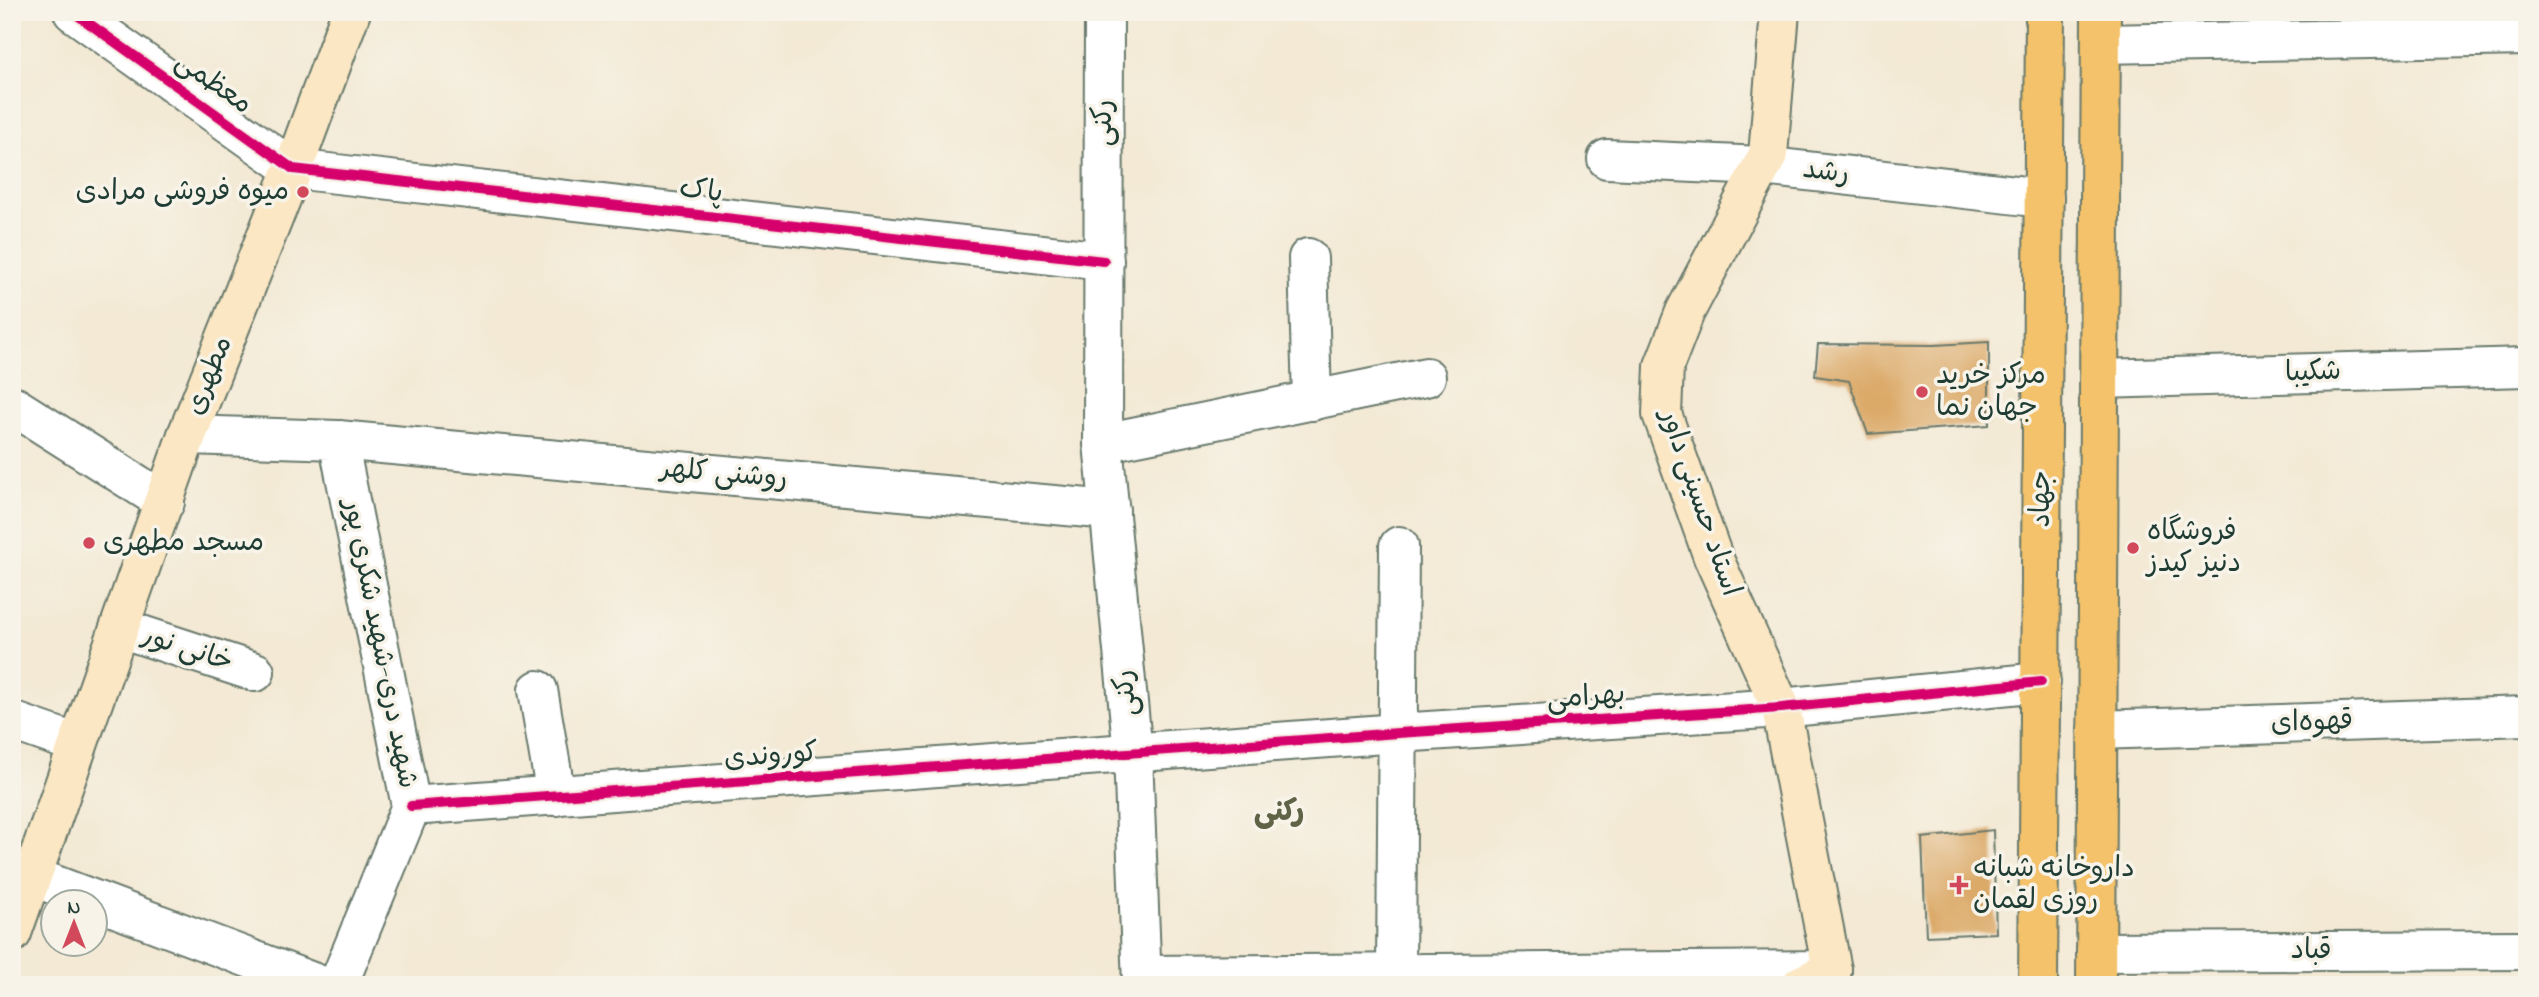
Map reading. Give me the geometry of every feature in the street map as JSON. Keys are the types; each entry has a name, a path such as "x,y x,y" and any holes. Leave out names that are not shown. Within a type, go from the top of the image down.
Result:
{"main road":[{"name":"جهاد","path":"2038,985 2045,12"},
{"name":"جهاد","path":"2096,969 2101,28"}],"street":[{"name":"معظمی","path":"73,12 293,169"},
{"name":"مطهری","path":"12,933 187,435 293,169 351,12"},
{"name":"رکنی","path":"1104,12 1103,443 1133,754 1142,980"},
{"name":"استاد حسینی داور","path":"1780,12 1768,155 1685,312 1664,366 1662,414 1713,557 1782,708 1816,978"},
{"path":"2101,28 2527,36"},
{"name":"رشد","path":"1606,159 1762,166 2044,198"},
{"name":"پاک","path":"293,169 1104,261"},
{"path":"1308,258 1312,401"},
{"name":"شکیبا","path":"2099,379 2527,367"},
{"path":"1103,443 1426,377"},
{"path":"12,405 165,502"},
{"path":"187,435 338,440"},
{"name":"روشنی کلهر","path":"338,440 1110,510"},
{"name":"شهید دری-شهید شکری پور","path":"338,440 411,806 338,985"},
{"path":"1396,973 1399,546"},
{"name":"خانی نور","path":"120,628 255,672"},
{"name":"بهرامی","path":"1133,754 1398,733 1782,708 2041,682"},
{"path":"538,690 556,796"},
{"name":"قهوه‌ای","path":"2097,730 2527,716"},
{"path":"12,721 78,744"},
{"name":"کوروندی","path":"411,806 1133,754"},
{"path":"31,876 320,985"},
{"name":"قباد","path":"2096,969 2527,950"},
{"path":"1142,980 1396,973 1816,978"}],"building":[{"name":"مرکز خرید جهان نما","path":"1989,342 1989,425 1868,434 1849,381 1815,376 1818,344 1934,345"},
{"name":"داروخانه شبانه روزی لقمان","path":"1993,830 1996,933 1926,936 1922,838"}],"cycle path":[{"path":"73,12 293,169 1104,261"},
{"path":"411,806 1398,733 1781,708 2041,682"}],"place":[{"name":"میوه فروشی مرادی","path":"303,192"},
{"name":"مرکز خرید جهان نما","path":"1922,392"},
{"name":"مسجد مطهری","path":"89,543"},
{"name":"فروشگاه دنیز کیدز","path":"2133,548"},
{"name":"داروخانه شبانه روزی لقمان","path":"1959,885"}],"district":[{"name":"رکنی","path":"1279,813"}]}
